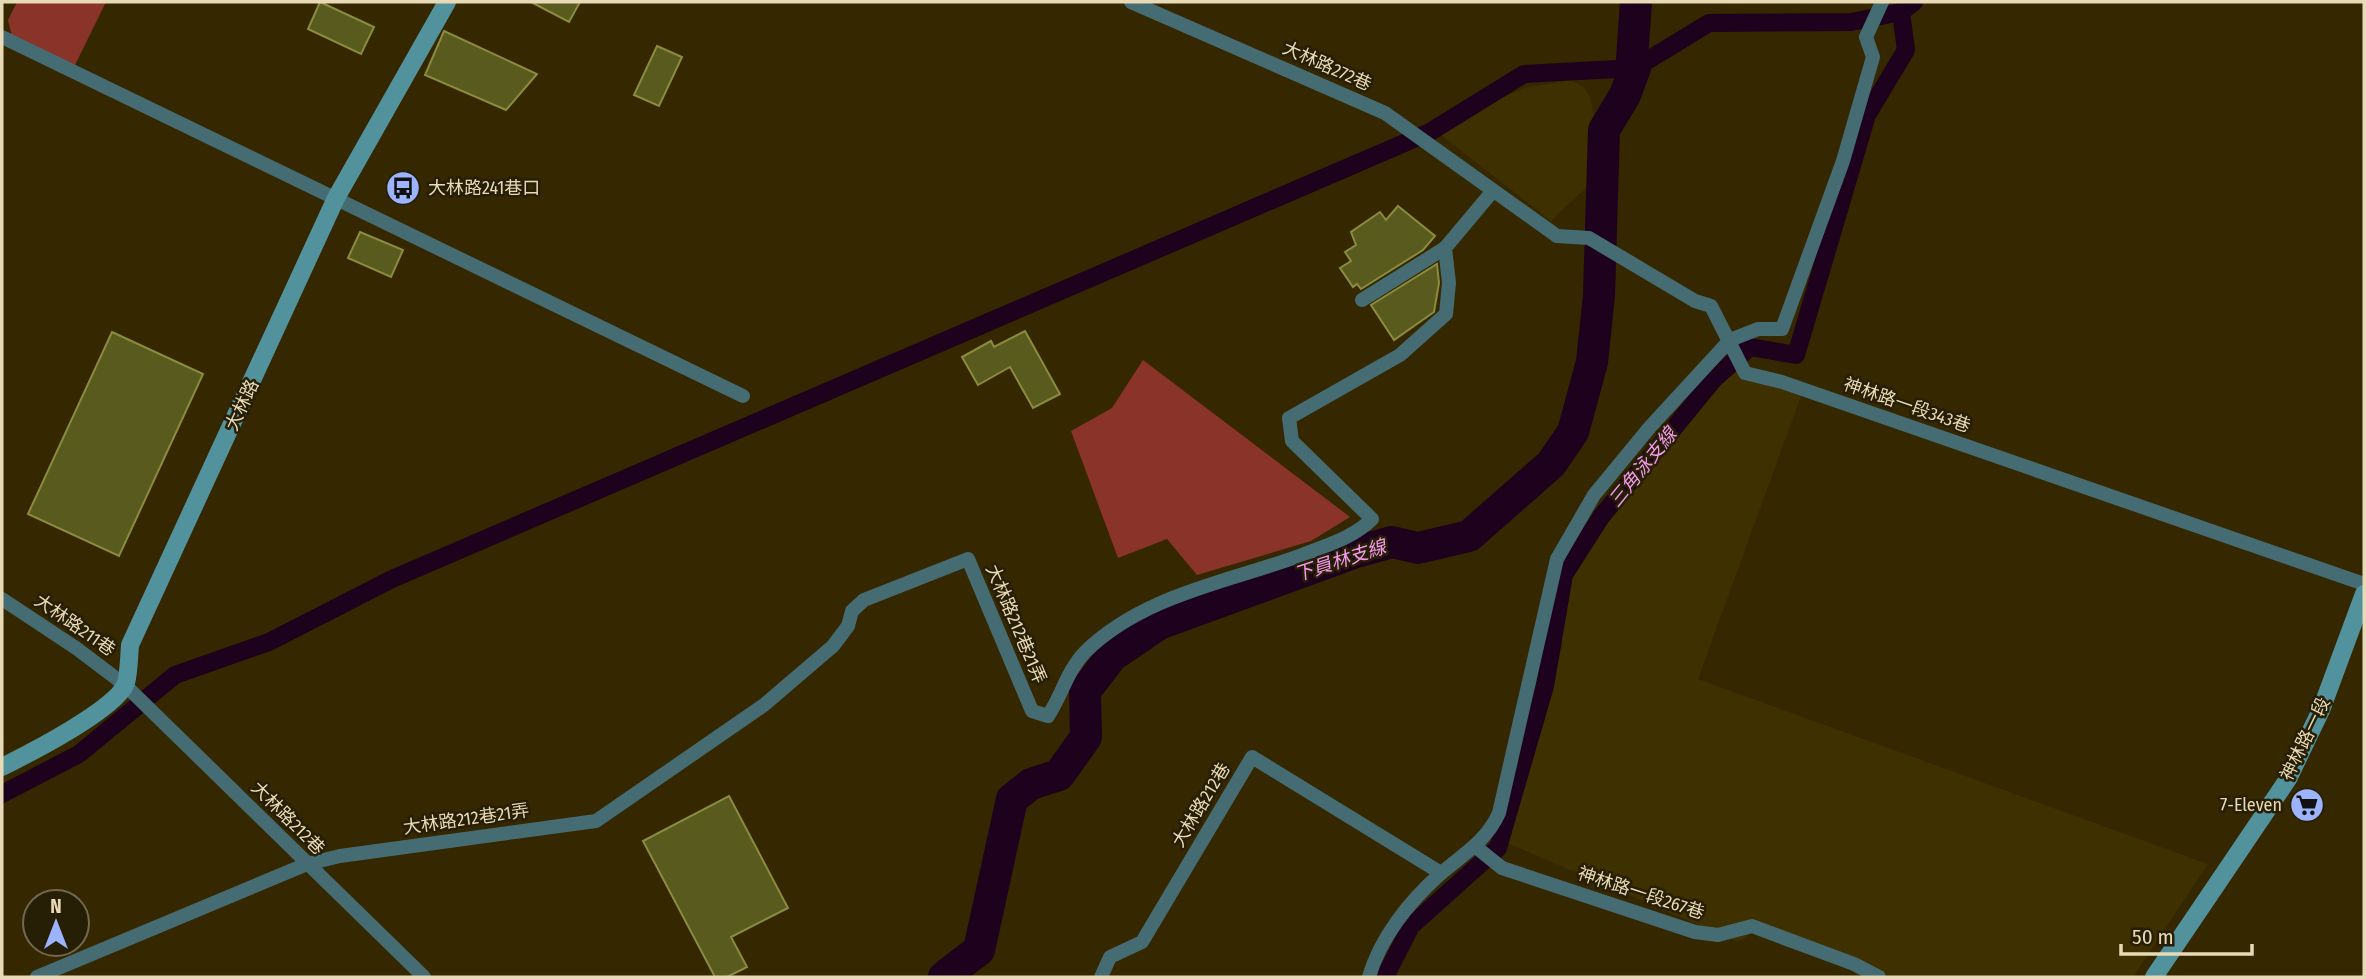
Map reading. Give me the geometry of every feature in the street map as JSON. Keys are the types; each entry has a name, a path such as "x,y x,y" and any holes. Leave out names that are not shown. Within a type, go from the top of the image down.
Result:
{"street":[{"name":"大林路","path":"125,685 130,645 337,198 447,2"},
{"name":"大林路272巷","path":"1131,2 1385,113 1444,152 1492,192"},
{"path":"1369,977 1389,934 1414,899 1441,873 1476,847 1492,830 1499,813 1557,559 1594,495 1650,427 1730,340 1758,329 1782,329 1843,161 1873,57 1866,37 1882,2"},
{"path":"2,37 743,396"},
{"path":"1362,300 1445,248 1492,192"},
{"name":"神林路一段343巷","path":"1492,192 1557,236 1589,238 1695,301 1711,306 1745,373 1782,382 2364,584"},
{"name":"大林路212巷21弄","path":"37,977 307,864 340,856 596,821 764,705 833,646 848,626 852,611 864,600 968,559 1032,711 1048,716 1066,676 1084,653 1119,623 1177,596 1262,570 1359,532 1373,519 1292,442 1289,418 1400,355 1446,314 1449,283 1445,248"},
{"name":"神林路一段","path":"2154,977 2288,779 2321,710 2364,594"},
{"name":"大林路211巷","path":"2,599 125,685"},
{"path":"2,767 50,743 106,704 125,685"},
{"name":"大林路212巷","path":"125,685 424,977"},
{"name":"大林路212巷","path":"1101,977 1110,957 1142,942 1252,757 1441,873"},
{"name":"神林路一段267巷","path":"1476,847 1502,868 1695,932 1718,936 1752,926 1854,964 1879,977"}],"shaded area":[{"path":"17,2 106,2 74,67 12,36 8,20"},
{"path":"1571,80 1584,87 1590,97 1596,126 1594,180 1551,221 1440,134 1491,103 1524,88"},
{"path":"1143,360 1350,517 1311,541 1197,575 1167,539 1118,558 1071,431 1112,408"},
{"path":"1725,363 1803,391 1698,679 2208,864 2133,977 1881,977 1761,927 1738,942 1505,842 1563,645 1558,632 1578,554"}],"building":[{"path":"320,2 374,27 361,54 308,29"},
{"path":"531,2 580,2 569,22"},
{"path":"444,31 537,74 506,110 425,75"},
{"path":"657,46 682,57 659,106 634,95"},
{"path":"1398,206 1435,236 1423,250 1361,289 1357,284 1353,287 1340,268 1351,261 1345,252 1356,245 1351,232 1380,212 1386,220"},
{"path":"360,232 403,250 391,277 348,258"},
{"path":"1437,264 1439,283 1434,312 1394,340 1371,305"},
{"path":"1025,331 1060,394 1033,408 1010,367 978,385 962,357 991,341 994,347"},
{"path":"112,332 203,374 119,556 28,514"},
{"path":"729,796 788,908 731,937 747,967 727,977 715,977 643,841"}],"waterway":[{"name":"下員林支線","path":"944,977 979,950 1012,799 1031,784 1059,775 1086,737 1085,691 1112,656 1159,624 1356,552 1392,542 1418,548 1469,536 1551,464 1573,432 1592,362 1599,295 1604,130 1625,95 1635,68 1632,59 1636,2"},
{"name":"三角泳支線","path":"1385,977 1411,926 1498,848 1545,686 1564,575 1601,517 1714,379 1750,347 1796,355 1867,115 1906,50 1901,12 1914,2"},
{"path":"2,794 79,754 175,675 269,642 392,579 1430,132 1524,74 1635,68 1709,23 1851,22 1901,12"}],"place":[{"name":"大林路241巷口","path":"403,188"},
{"name":"7-Eleven","path":"2307,805"}]}
